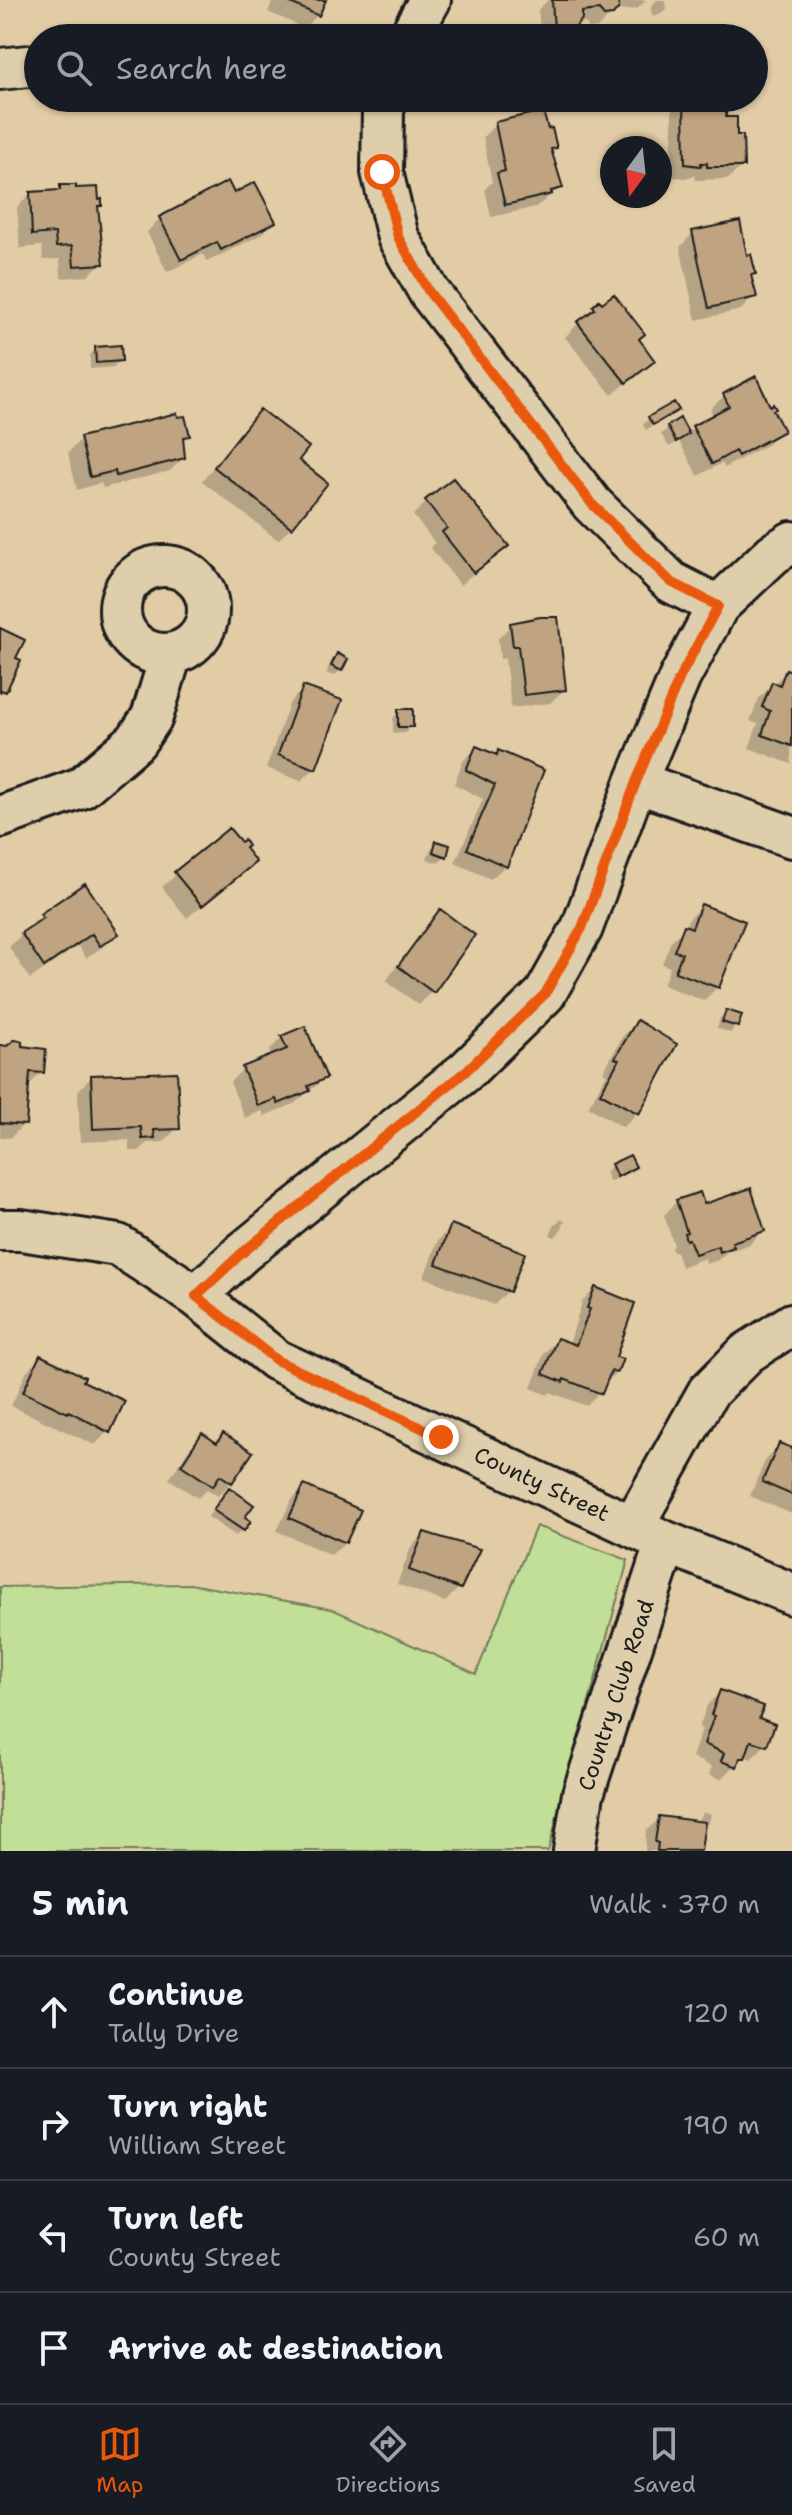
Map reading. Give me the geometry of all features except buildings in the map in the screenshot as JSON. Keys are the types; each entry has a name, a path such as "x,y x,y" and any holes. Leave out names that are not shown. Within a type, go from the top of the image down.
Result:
{"street":[{"path":"417,24 430,0"},
{"path":"0,69 24,66"},
{"path":"383,112 382,172 398,237 429,292 592,504 671,582 718,606"},
{"path":"196,1296 242,1253 466,1071 545,994 582,928 636,782 680,677 718,606 773,554 792,542"},
{"path":"0,817 81,788 136,741 152,717 171,654"},
{"path":"636,782 792,837"},
{"name":"County Street","path":"0,1230 21,1230 118,1245 196,1296 276,1360 650,1534 792,1594"},
{"name":"Country Club Road","path":"574,1851 583,1794 650,1534 708,1392 747,1353 792,1324"}],"green space":[{"path":"536,1526 628,1560 548,1851 0,1851 0,1587 190,1584 332,1609 476,1674"}],"route":[{"path":"382,172 398,237 429,292 592,504 671,582 718,606 680,677 636,782 582,928 545,994 466,1071 242,1253 196,1296 276,1360 441,1437"}]}
